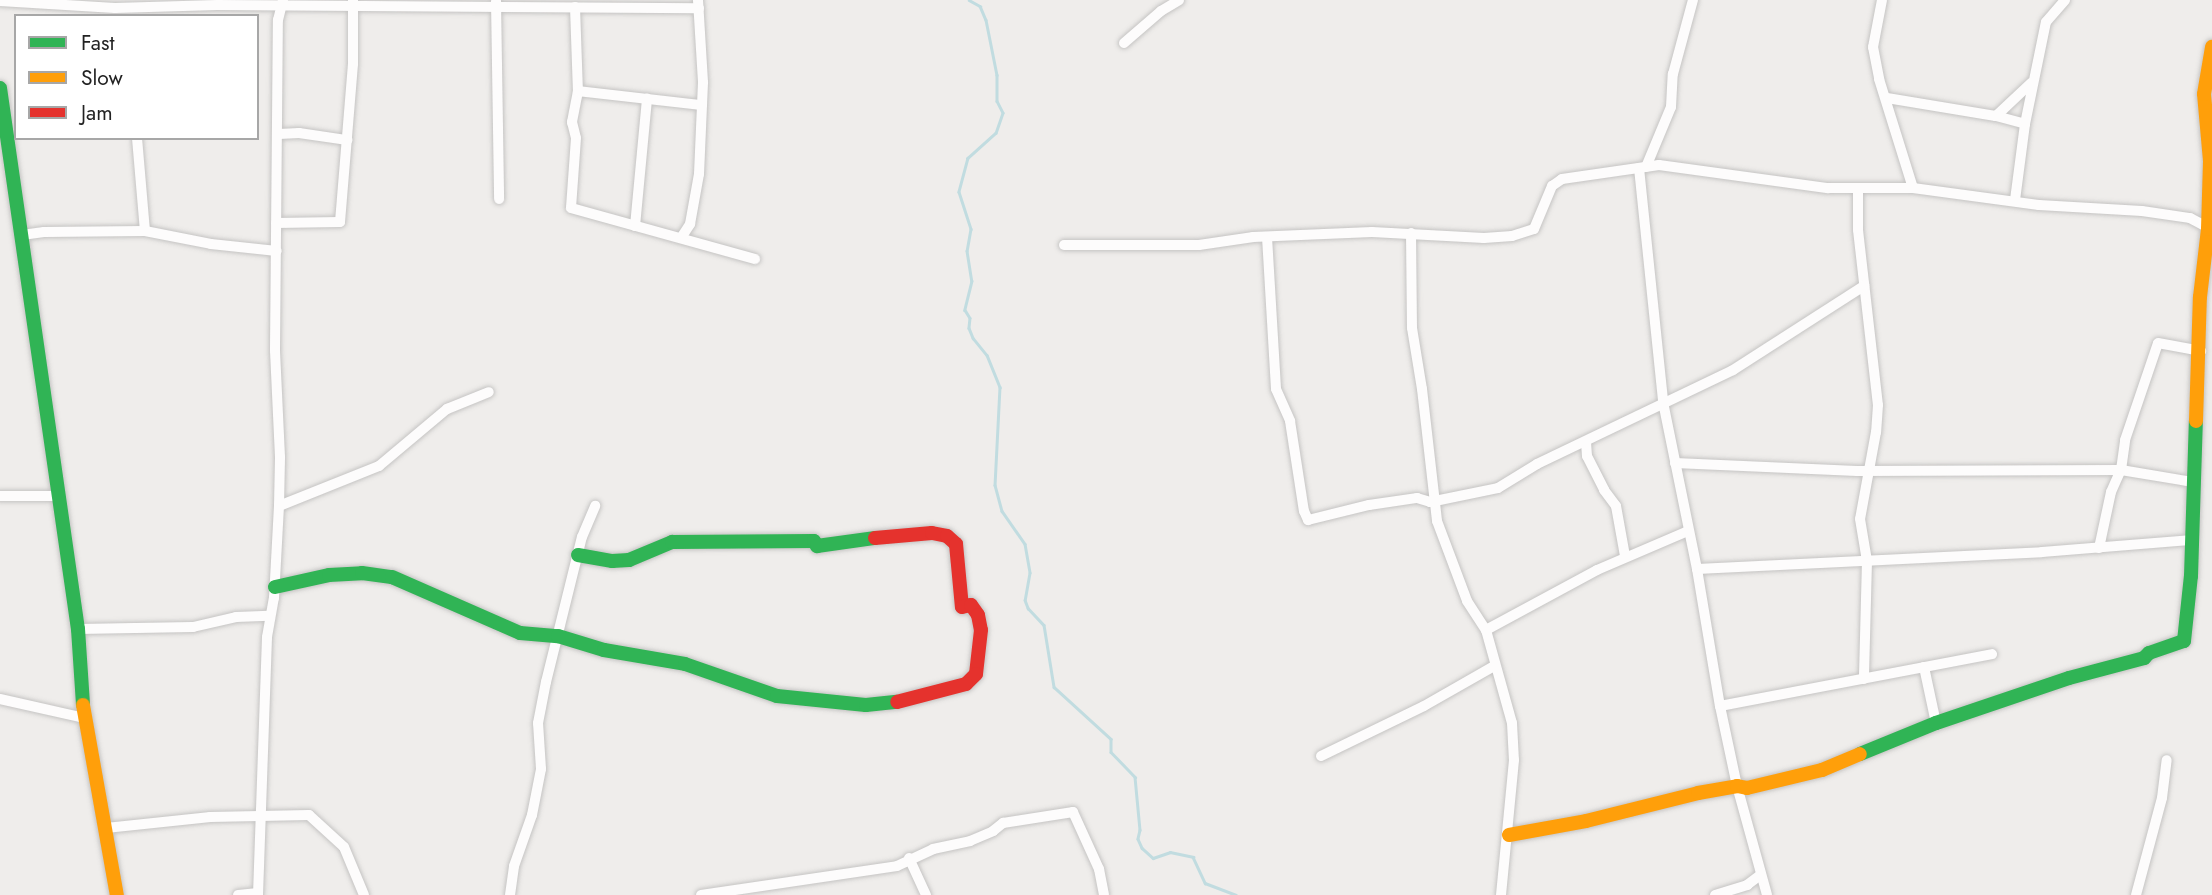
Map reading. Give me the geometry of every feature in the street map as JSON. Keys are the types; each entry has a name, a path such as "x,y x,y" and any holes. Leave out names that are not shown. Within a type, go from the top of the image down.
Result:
{"street":[{"path":"1124,43 1149,25 1161,11 1179,0"},
{"path":"1693,0 1673,74 1671,107 1643,167 1655,344 1663,402 1697,569 1720,706 1759,876 1767,895"},
{"path":"1882,0 1873,47 1913,188"},
{"path":"2015,200 2025,124 2046,22 2065,0"},
{"path":"0,1 115,8 218,3 496,3 575,7 648,3 698,4 703,58 699,174 690,223 681,238"},
{"path":"238,895 258,894 269,616 275,587 280,457 275,350 278,20 283,3"},
{"path":"276,223 340,222 347,140 353,3"},
{"path":"496,3 495,112 500,150 499,200"},
{"path":"575,7 578,91 572,122 576,138 571,208 755,259"},
{"path":"1509,835 1587,821 1737,786 1748,788 1822,770 1936,723 2068,678 2144,658 2149,653 2184,641 2191,576 2190,540 2201,351 2200,298 2210,229 2208,94 2212,47"},
{"path":"1996,116 2034,80"},
{"path":"0,88 78,629 84,718 117,895"},
{"path":"578,91 701,105"},
{"path":"1887,98 1996,116 2025,124"},
{"path":"635,226 647,99"},
{"path":"279,134 299,133 347,140"},
{"path":"137,140 145,231"},
{"path":"1064,245 1199,245 1267,237 1411,233 1484,239 1527,234 1534,229 1552,186 1562,179 1659,165 1858,189 1913,188 2039,205 2142,211 2190,218 2210,229"},
{"path":"1858,189 1858,230 1878,405 1860,519 1867,561 1864,679"},
{"path":"22,235 44,232 145,231 211,244 277,251"},
{"path":"1411,233 1412,328 1422,389 1434,500 1448,556 1467,601 1486,630 1494,666 1508,703 1514,745 1509,783 1509,835 1501,895"},
{"path":"1267,237 1276,389 1290,421 1304,511 1308,520 1368,505 1416,498 1434,500 1499,488 1537,464 1733,370 1864,286"},
{"path":"2099,548 2109,499 2121,470 2125,440 2158,343 2201,351"},
{"path":"279,506 379,466 447,409 489,392"},
{"path":"1586,442 1587,456 1604,490 1616,506 1625,556"},
{"path":"1675,463 1868,470 2121,470 2193,482"},
{"path":"0,496 58,496"},
{"path":"510,895 514,866 532,815 541,769 538,723 578,555 595,506"},
{"path":"1486,630 1625,556 1688,531"},
{"path":"275,587 330,575 362,573 393,577 520,633 558,636 604,650 685,664 777,696 866,705 950,691 966,684 976,674 981,630 978,615 971,605 962,607 956,544 947,536 917,533 817,546 814,541 672,542 629,560 612,561 578,555"},
{"path":"1697,569 2099,548 2190,540"},
{"path":"78,629 193,627 236,617 269,616"},
{"path":"1720,706 1992,654"},
{"path":"1321,756 1424,706 1494,666"},
{"path":"1924,667 1936,723"},
{"path":"0,699 84,718"},
{"path":"2136,895 2162,798 2167,760"},
{"path":"701,895 723,894 897,866 909,858 970,841 993,831 1003,823 1073,812 1100,869 1104,895"},
{"path":"106,828 155,821 309,815 344,847 364,895"},
{"path":"909,858 926,895"},
{"path":"1715,895 1747,885 1759,876"}],"waterway":[{"path":"969,0 980,6 986,20 997,75 997,101 1003,113 996,133 968,158 959,192 971,229 967,251 972,281 965,310 970,318 969,328 973,338 987,355 1000,387 995,485 1002,511 1025,544 1030,573 1025,600 1028,608 1044,625 1054,687 1111,739 1111,752 1135,777 1140,830 1138,839 1142,848 1153,858 1170,852 1193,857 1205,883 1236,895"}],"traffic: fast":[{"path":"0,88 78,629 83,705"},
{"path":"1860,754 1936,723 2069,678 2144,658 2149,653 2184,641 2191,576 2196,421"},
{"path":"578,555 612,561 629,560 672,542 814,541 817,546 875,538"},
{"path":"275,587 329,575 362,573 392,577 520,633 558,636 604,650 685,664 777,696 866,705 897,702"}],"traffic: slow":[{"path":"2196,421 2200,297 2208,229 2210,161 2204,94 2212,47"},
{"path":"83,705 117,895"},
{"path":"1509,835 1586,821 1698,793 1737,786 1747,788 1822,770 1860,754"}],"traffic: jam":[{"path":"875,538 932,533 947,536 956,544 962,607 971,605 978,615 981,630 976,674 966,684 897,702"}]}
